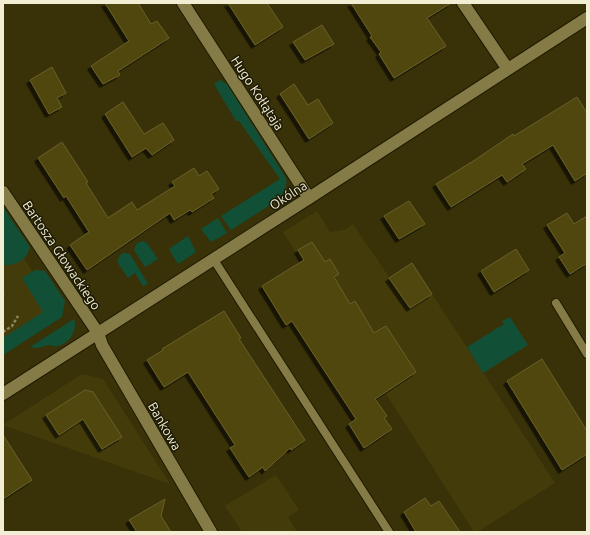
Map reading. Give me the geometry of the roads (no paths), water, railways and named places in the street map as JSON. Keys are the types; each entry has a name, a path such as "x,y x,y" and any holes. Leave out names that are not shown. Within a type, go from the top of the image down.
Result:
{"street":[{"name":"Hugo Kołłątaja","path":"183,3 309,198"},
{"path":"463,3 508,68"},
{"name":"Okólna","path":"3,394 214,260 587,18"},
{"name":"Bartosza Głowackiego","path":"3,192 98,333"},
{"name":"Bankowa","path":"98,333 102,345 211,532"}],"lane":[{"path":"214,260 389,532"},
{"path":"556,304 587,354"}]}
